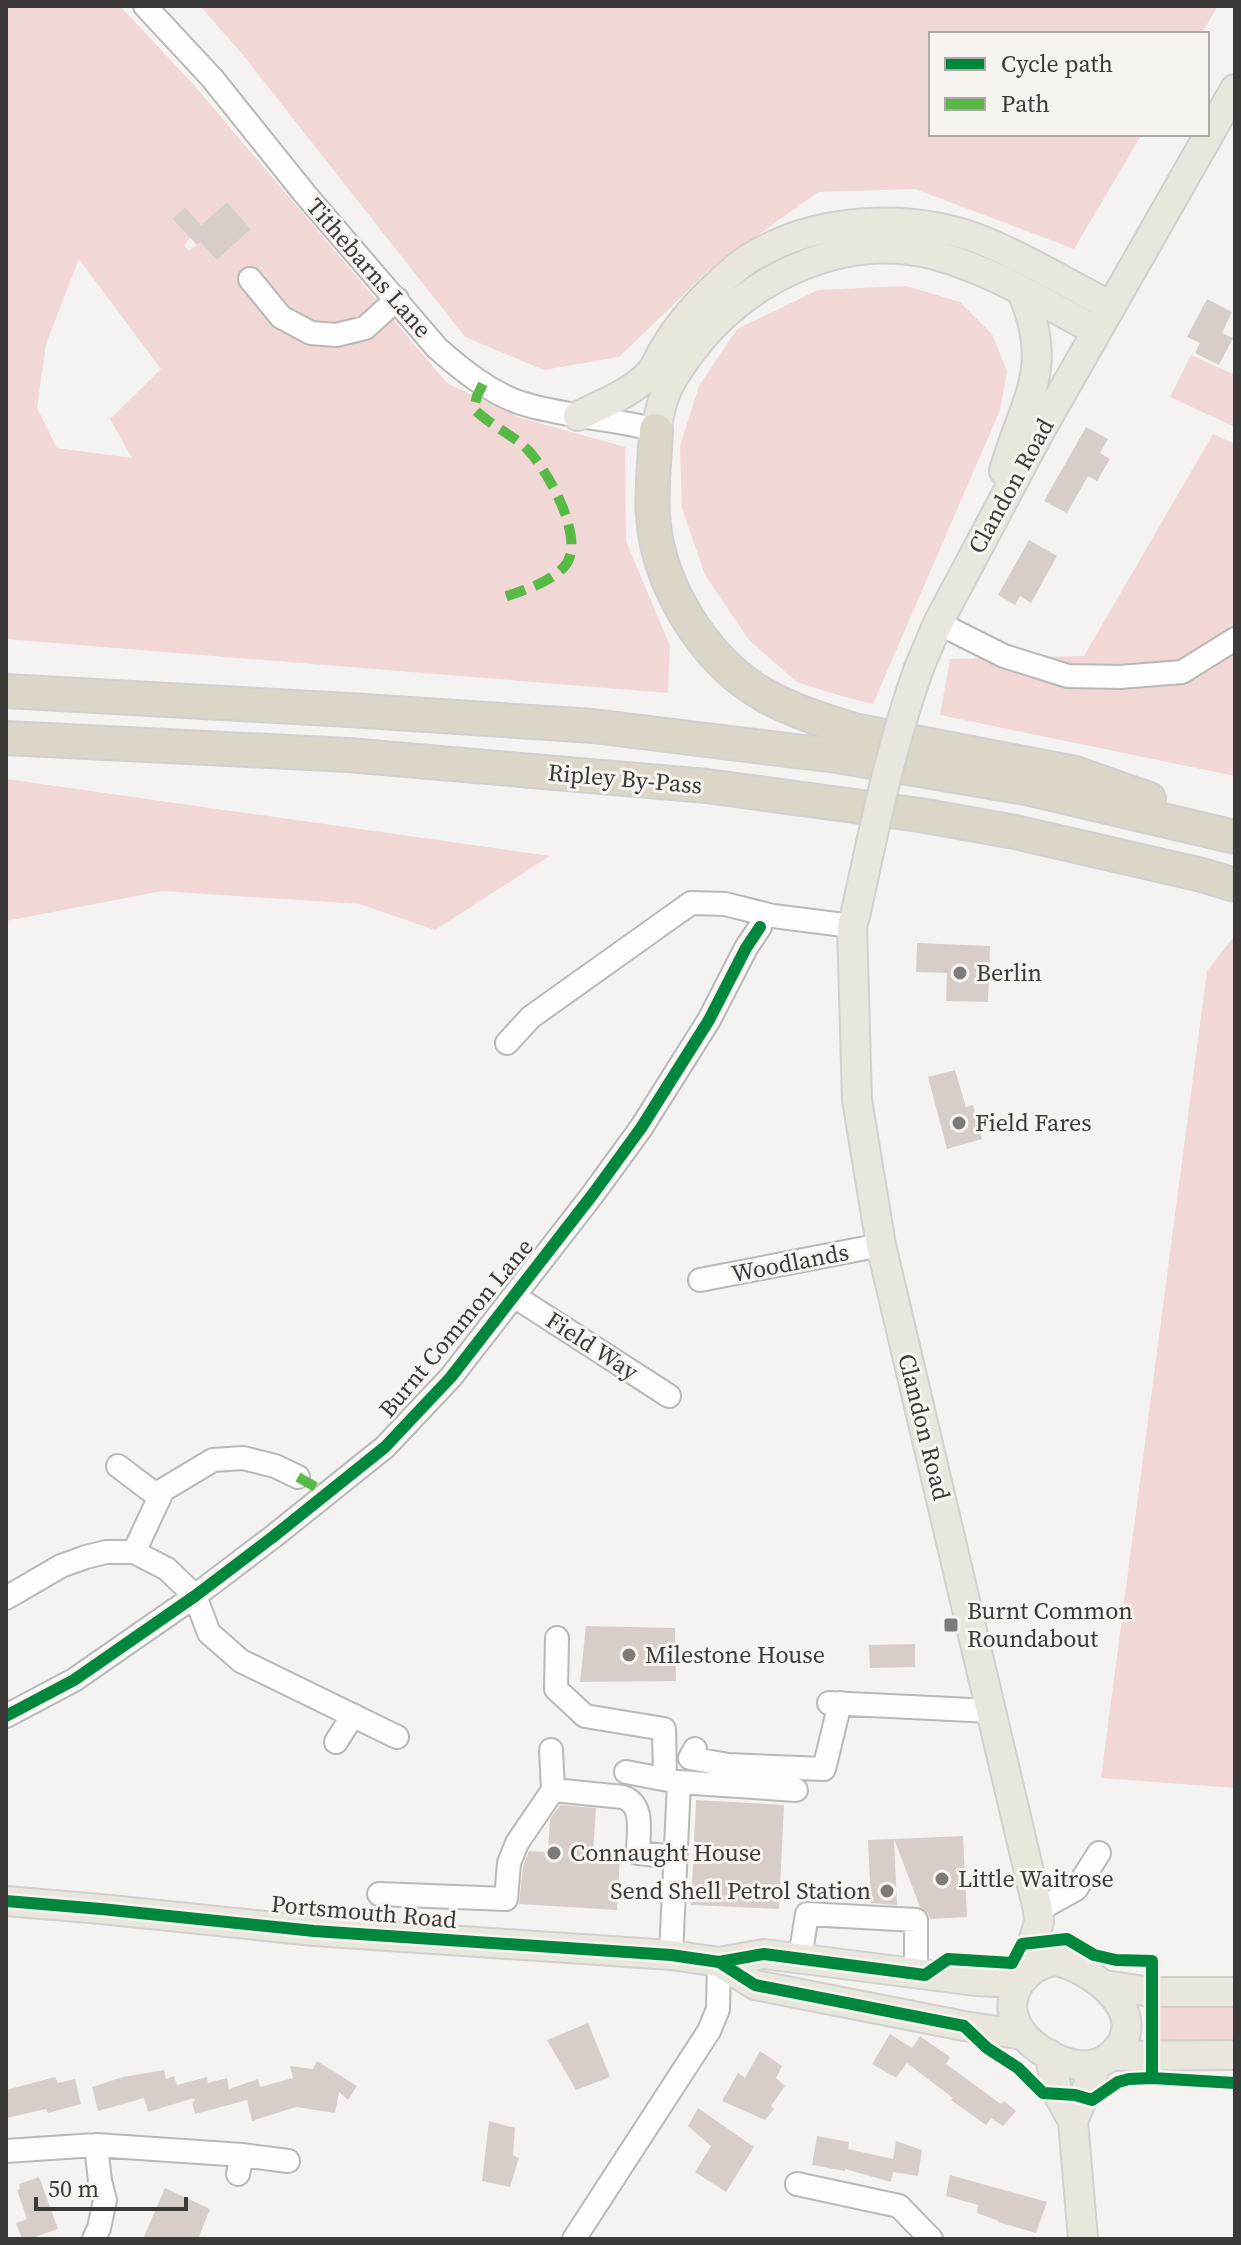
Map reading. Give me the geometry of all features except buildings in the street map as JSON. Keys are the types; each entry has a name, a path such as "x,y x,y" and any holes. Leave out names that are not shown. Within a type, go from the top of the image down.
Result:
{"highway":[{"path":"656,430 653,517 661,556 676,598 699,637 720,661 764,696 826,722 858,731 1075,773 1140,795 1226,834"},
{"name":"Ripley By-Pass","path":"6,691 593,726 837,756 1026,788 1226,834"},
{"name":"Ripley By-Pass","path":"6,738 348,755 707,786 920,815 1015,832 1235,885"}],"main road":[{"name":"Clandon Road","path":"1209,134 1235,89"},
{"name":"Clandon Road","path":"1072,1964 1039,1916 881,1245 857,1100 854,919 900,721 938,623 989,525 1208,136"},
{"path":"578,416 635,386 651,372 679,326 700,302 754,255 790,239 829,228 867,223 905,224 945,230 985,242 1111,306"},
{"path":"656,430 663,398 680,366 701,338 751,293 790,270 834,254 883,249 929,254 972,267 1097,331"},
{"path":"989,525 1012,443 1031,397 1037,367 1037,341 1031,313 1021,290"},
{"name":"Portsmouth Road","path":"6,1901 314,1931 671,1955 719,1962 764,1954 998,1983 1026,1975"},
{"name":"Clandon Road","path":"1026,1975 1039,1916"},
{"path":"1073,2121 1105,2060 1124,2041 1128,2023 1122,2006 1104,1985 1072,1964 1056,1961 1044,1963 1026,1975 1015,1993 1015,2021 1024,2035 1063,2061 1083,2066 1105,2060 1235,2055"},
{"name":"Portsmouth Road","path":"719,1962 755,1985 1024,2035"},
{"path":"1104,1985 1151,1992 1235,1992"},
{"path":"1049,2054 1058,2094 1073,2121 1083,2239"}],"street":[{"name":"Tithebarns Lane","path":"145,6 212,78 305,194 437,348 462,370 519,402 656,430"},
{"path":"250,279 281,317 311,333 336,335 365,328 397,299"},
{"path":"938,623 1004,656 1068,676 1120,677 1182,672 1235,639"},
{"path":"507,1043 531,1017 691,903 725,904 766,922 854,919"},
{"name":"Burnt Common Lane","path":"6,1716 74,1680 195,1596 385,1447 451,1377 641,1128 709,1020 746,948 766,922"},
{"name":"Woodlands","path":"700,1280 881,1245"},
{"name":"Field Way","path":"514,1296 669,1396"},
{"path":"134,1552 163,1490 213,1460 243,1458 275,1466 298,1477"},
{"path":"118,1466 159,1497"},
{"path":"6,1598 61,1566 86,1557 106,1552 134,1552 167,1569 195,1596 209,1633 241,1661 397,1737"},
{"path":"557,1638 556,1689 585,1716 664,1729 672,1781 675,1857 671,1955"},
{"path":"695,1749 690,1758 728,1765 824,1769 834,1703 991,1711"},
{"path":"336,1742 353,1715"},
{"path":"379,1894 506,1899 509,1863 517,1843 553,1790 551,1750"},
{"path":"626,1772 672,1781 796,1790"},
{"path":"553,1790 633,1800 638,1808 638,1853 675,1857"},
{"path":"1039,1916 1076,1889 1099,1853"},
{"path":"800,1958 807,1914 916,1920 916,1973"},
{"path":"574,2239 709,2031 718,2009 719,1962"},
{"path":"6,2151 96,2145 240,2165 288,2161"},
{"path":"94,2239 105,2200 96,2145"},
{"path":"797,2184 899,2206 931,2239"}],"shaded area":[{"path":"6,6 120,6 193,84 447,383 521,418 625,447 626,541 670,646 668,693 6,639","holes":["227,202 251,229 217,260 200,242 189,251 184,245 190,238 172,219 185,207 201,225","79,259 161,369 110,419 132,458 57,448 37,408 46,344"]},
{"path":"200,6 1218,6 1202,32 929,32 929,136 1141,136 1074,249 915,189 818,192 708,271 619,357 544,370 465,337 243,55"},
{"path":"906,286 960,302 992,334 1007,371 1000,410 873,704 797,682 749,640 705,575 682,508 680,446 699,386 737,329 818,290"},
{"path":"1191,355 1235,375 1235,427 1170,397"},
{"path":"1213,434 1235,444 1235,776 940,715 950,659 1084,656"},
{"path":"6,779 550,856 435,930 360,904 162,891 6,921"},
{"path":"1235,935 1235,1788 1101,1778 1207,971"},
{"path":"1157,2001 1235,2002 1235,2041 1157,2041"}],"marked path":[{"path":"483,384 474,409 522,445 536,460 555,490 571,541 570,556 557,573 533,587 498,599"},
{"path":"298,1477 326,1493"}],"cycle path":[{"path":"6,1716 74,1680 195,1596 385,1447 451,1377 641,1128 709,1020 760,927"},
{"path":"6,1901 314,1931 671,1955 719,1962 764,1954 925,1975 948,1959 1012,1963 1022,1944 1067,1939 1094,1955 1116,1960 1152,1961 1152,2078"},
{"path":"719,1962 755,1985 964,2026 987,2048 1018,2068 1043,2093 1075,2095 1092,2100 1118,2082 1129,2079 1235,2083"}],"place":[{"name":"Berlin","path":"960,973"},
{"name":"Field Fares","path":"959,1123"},
{"name":"Burnt Common Roundabout","path":"951,1625"},
{"name":"Milestone House","path":"629,1655"},
{"name":"Connaught House","path":"554,1853"},
{"name":"Little Waitrose","path":"942,1879"},
{"name":"Send Shell Petrol Station","path":"887,1891"}]}
